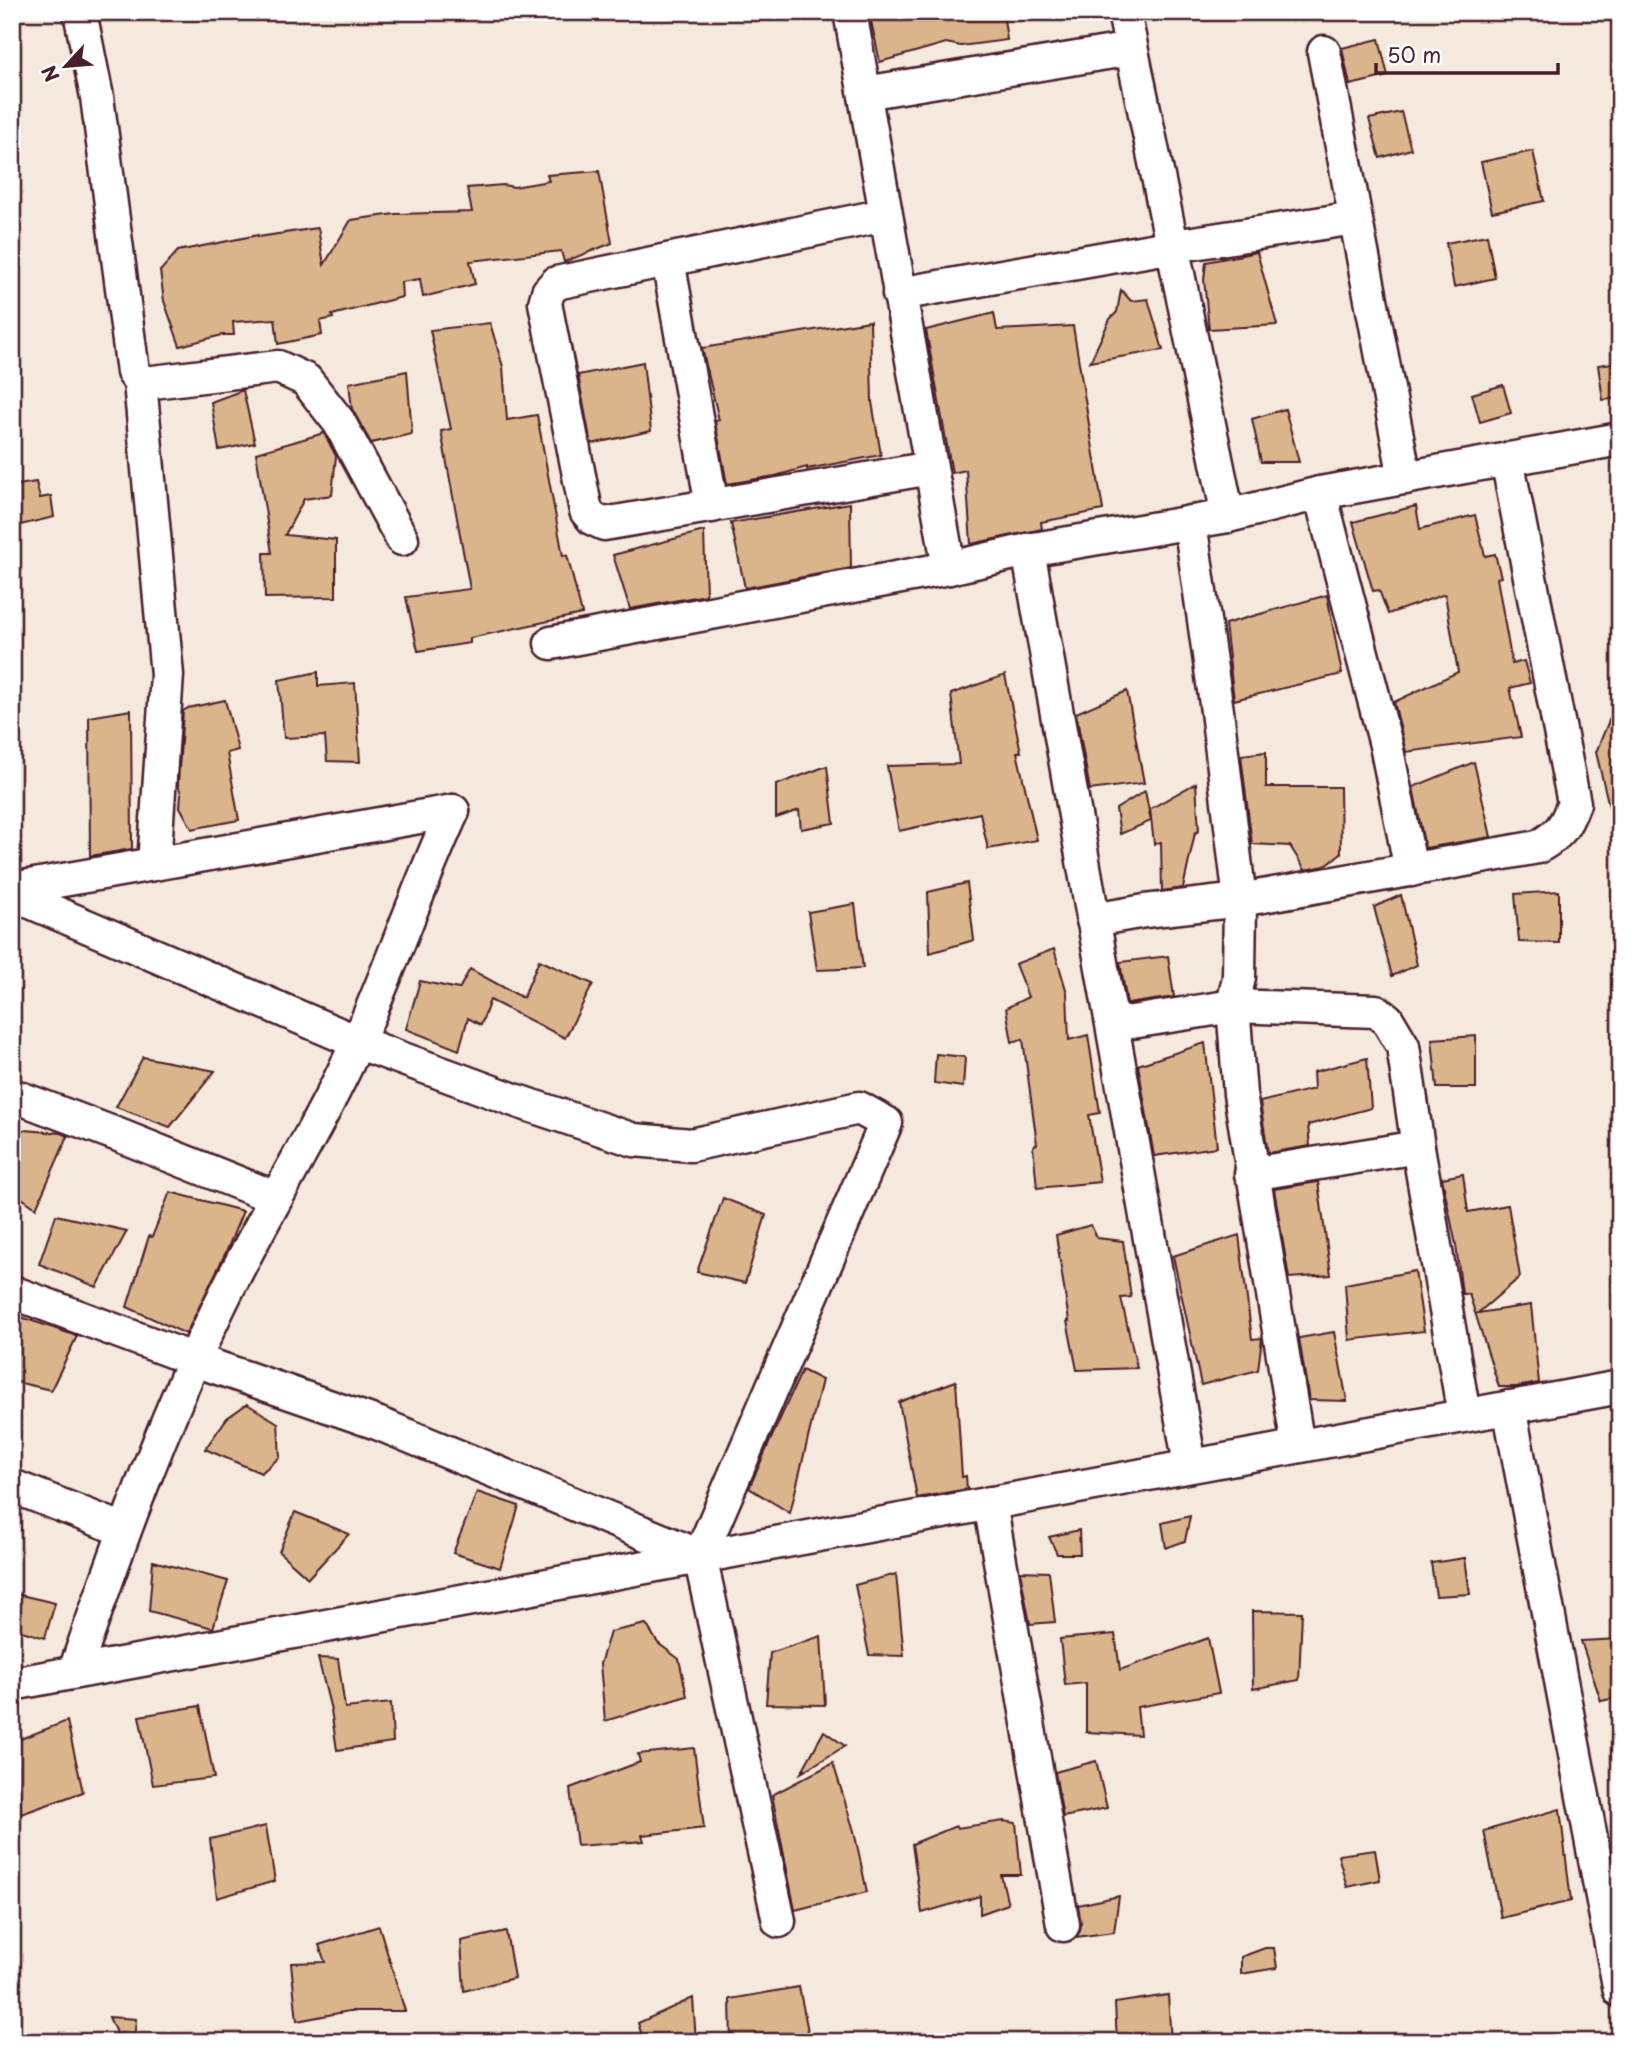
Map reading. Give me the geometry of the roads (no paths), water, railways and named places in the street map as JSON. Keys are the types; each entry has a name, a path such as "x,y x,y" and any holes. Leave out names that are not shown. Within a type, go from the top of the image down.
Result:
{"street":[{"path":"80,12 97,97 133,372 140,382 167,676 154,864"},
{"path":"850,12 949,568"},
{"path":"1124,12 1228,516"},
{"path":"865,93 1130,49"},
{"path":"1324,52 1405,478"},
{"path":"885,215 556,283 548,292 545,303 586,511 593,519 604,524 931,468"},
{"path":"899,294 1174,246 1355,218"},
{"path":"668,260 712,506"},
{"path":"140,382 278,367 306,380 339,422 402,539"},
{"path":"551,643 949,568 1028,550 1228,516 1320,493 1620,439"},
{"path":"1093,920 1240,900 1538,847 1565,827 1574,803 1507,459"},
{"path":"1320,493 1386,745 1411,870"},
{"path":"1190,522 1240,900 1239,977 1234,1006 1240,1094 1251,1174 1298,1446"},
{"path":"1028,550 1190,1465"},
{"path":"12,891 453,811 357,1042 217,1311 151,1459 75,1671"},
{"path":"12,891 357,1042 517,1101 634,1140 691,1145 859,1108 886,1123 700,1556 779,1921"},
{"path":"1113,1025 1234,1006 1376,1011 1387,1019 1396,1030 1403,1046 1464,1415"},
{"path":"12,1095 276,1198"},
{"path":"1251,1174 1418,1147"},
{"path":"12,1292 195,1360 377,1423 700,1556"},
{"path":"12,1684 1620,1387"},
{"path":"1509,1407 1620,1991"},
{"path":"12,1486 124,1530"},
{"path":"990,1503 1063,1925"}]}
